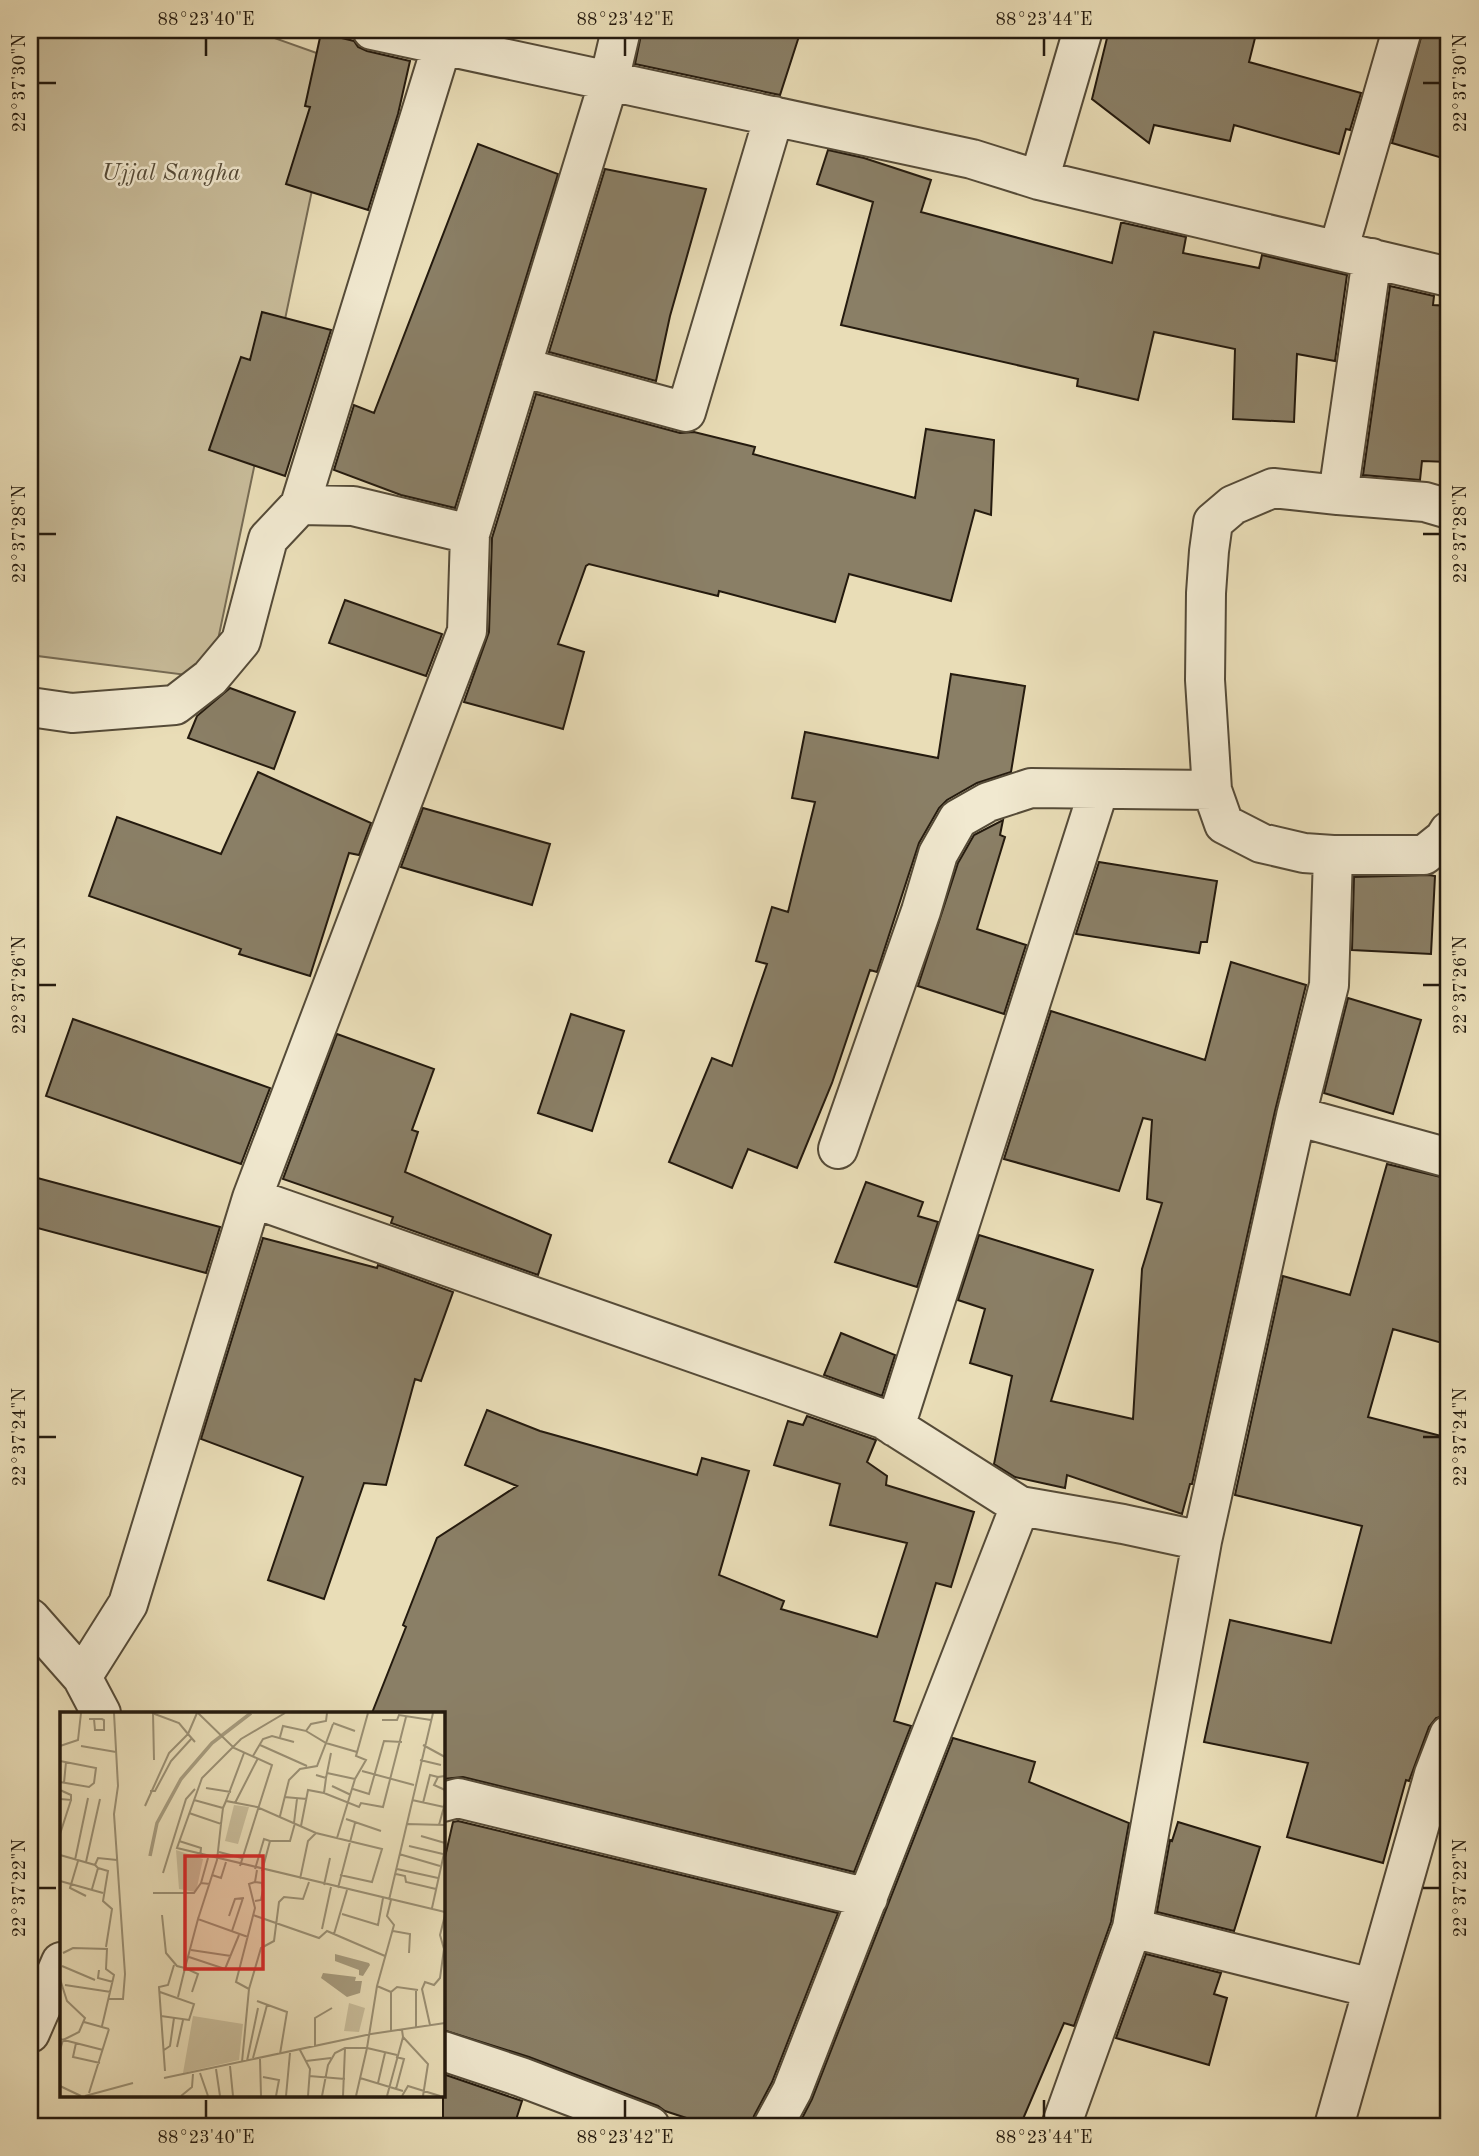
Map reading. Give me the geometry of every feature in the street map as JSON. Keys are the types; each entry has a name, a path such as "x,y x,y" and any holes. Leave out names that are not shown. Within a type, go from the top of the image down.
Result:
{"street":[{"path":"372,30 972,159 1039,180 1449,277"},
{"path":"82,1676 128,1604 252,1198 467,631 470,534 609,80 621,30"},
{"path":"1338,495 1355,255 1402,30"},
{"path":"1039,180 1073,33"},
{"path":"30,707 72,713 175,705 210,677 241,641 268,539 300,505 442,45"},
{"path":"521,367 686,412 774,116"},
{"path":"1449,509 1425,502 1273,488 1233,505 1213,522 1206,593 1205,680 1212,790 1224,824 1261,843 1304,853 1333,855 1423,855 1444,839 1449,831"},
{"path":"300,505 353,506 470,534"},
{"path":"838,1149 921,911 938,854 958,819 988,802 1031,788 1212,790"},
{"path":"895,1427 1099,789"},
{"path":"1061,2126 1132,1928 1202,1541 1296,1116 1328,985 1333,855"},
{"path":"1296,1116 1449,1158"},
{"path":"252,1198 883,1419 1020,1506 1202,1541"},
{"path":"773,2126 792,2091 1020,1506"},
{"path":"30,1618 82,1676 100,1712"},
{"path":"1334,2126 1434,1774 1449,1735"},
{"path":"444,1802 458,1798 868,1898"},
{"path":"1132,1928 1372,1988"},
{"path":"30,2033 60,1964"},
{"path":"444,2051 521,2077 650,2126"}],"green space":[{"name":"Ujjal Sangha","path":"30,30 252,30 339,61 210,678 30,655"}],"building":[{"path":"642,30 801,30 780,95 635,64"},
{"path":"1109,30 1257,30 1249,62 1361,93 1350,130 1346,129 1339,154 1234,125 1230,141 1154,125 1149,143 1092,99"},
{"path":"1423,30 1449,30 1449,160 1392,143"},
{"path":"321,33 354,41 358,47 367,51 410,61 398,114 368,210 286,184 310,107 305,106"},
{"path":"478,144 558,174 455,508 401,495 334,470 354,405 374,413"},
{"path":"828,150 864,158 931,180 921,212 1112,263 1121,223 1124,223 1186,237 1183,253 1259,268 1262,255 1347,275 1335,361 1297,354 1294,422 1233,419 1235,349 1154,332 1138,400 1077,386 1078,379 841,325 873,202 817,184"},
{"path":"605,169 706,189 670,316 656,381 549,352"},
{"path":"1390,286 1434,296 1433,305 1449,306 1449,462 1422,461 1420,480 1363,475"},
{"path":"262,312 331,330 285,476 209,450 241,357 250,360"},
{"path":"536,394 680,433 694,432 755,447 753,454 915,498 926,429 994,440 991,515 975,510 951,601 849,574 835,622 719,591 718,596 589,564 558,644 584,652 563,729 464,702 489,632 492,538"},
{"path":"345,600 442,634 426,676 329,643"},
{"path":"951,674 1025,686 1011,772 977,783 947,800 939,808 919,843 877,972 870,970 832,1083 797,1168 748,1149 732,1188 669,1162 712,1058 732,1066 767,964 756,961 772,907 788,912 815,802 792,798 805,732 938,758"},
{"path":"230,688 295,712 274,769 188,738 197,716"},
{"path":"258,772 371,823 359,855 349,853 310,976 239,954 241,949 89,896 117,817 221,854"},
{"path":"423,808 550,844 532,905 401,867"},
{"path":"1003,820 1000,835 1005,837 977,929 1026,945 1004,1014 918,986 958,863 974,835"},
{"path":"1099,862 1217,881 1207,942 1201,942 1199,953 1076,934"},
{"path":"1435,876 1431,954 1352,950 1354,877"},
{"path":"1231,962 1306,985 1275,1111 1192,1484 1182,1514 1067,1475 1065,1488 1015,1477 994,1464 1012,1376 970,1363 985,1309 958,1300 979,1235 1093,1270 1051,1401 1133,1419 1142,1269 1162,1203 1147,1199 1152,1120 1143,1118 1119,1191 1004,1159 1051,1011 1205,1060"},
{"path":"1348,998 1421,1020 1393,1114 1324,1093"},
{"path":"571,1014 624,1031 592,1131 538,1113"},
{"path":"73,1019 270,1088 241,1164 46,1096"},
{"path":"337,1034 434,1069 412,1130 418,1132 405,1172 551,1235 538,1275 391,1223 393,1217 283,1179"},
{"path":"1387,1164 1449,1179 1449,1345 1393,1329 1368,1417 1449,1438 1449,1714 1436,1718 1429,1727 1409,1781 1406,1780 1383,1863 1287,1837 1308,1763 1204,1742 1230,1620 1331,1643 1362,1526 1235,1495 1283,1276 1350,1295"},
{"path":"30,1176 220,1227 206,1273 30,1226"},
{"path":"866,1182 923,1202 918,1216 938,1222 917,1287 835,1262"},
{"path":"263,1238 377,1268 378,1265 453,1292 421,1381 415,1379 386,1485 364,1483 324,1599 268,1580 303,1477 201,1439"},
{"path":"841,1333 895,1355 882,1396 824,1375"},
{"path":"487,1410 540,1431 697,1475 702,1458 749,1471 719,1575 784,1601 781,1609 877,1637 907,1543 830,1525 840,1484 774,1465 788,1421 803,1425 807,1416 876,1440 867,1462 887,1476 886,1485 974,1512 951,1587 936,1583 894,1721 911,1726 854,1872 463,1777 444,1779 444,1712 372,1712 437,1538 517,1486 465,1465"},
{"path":"953,1738 1035,1762 1029,1782 1129,1823 1111,1922 1074,2026 1064,2023 1020,2126 798,2126 812,2099"},
{"path":"458,1821 838,1913 772,2082 751,2126 711,2126 665,2111 529,2057 444,2030 444,1862 453,1822"},
{"path":"1178,1822 1260,1847 1234,1931 1157,1912 1170,1840 1172,1841"},
{"path":"1146,1954 1221,1973 1214,1994 1227,1998 1209,2065 1116,2038"},
{"path":"444,2074 522,2101 514,2126 443,2126"}]}
